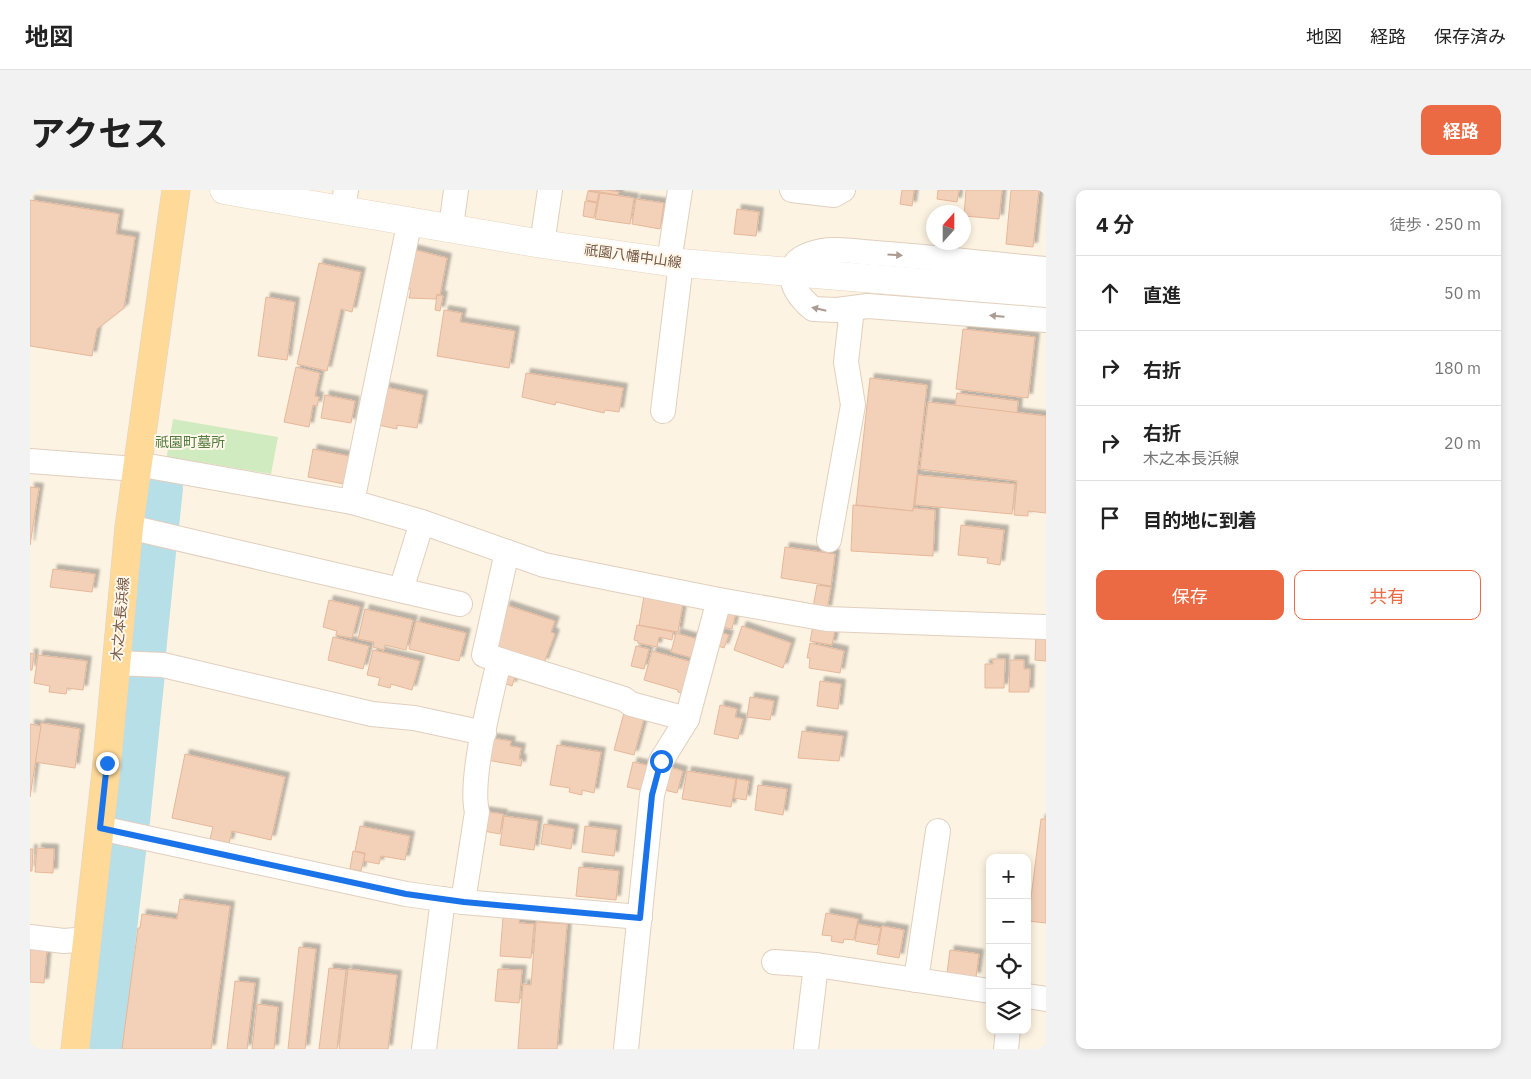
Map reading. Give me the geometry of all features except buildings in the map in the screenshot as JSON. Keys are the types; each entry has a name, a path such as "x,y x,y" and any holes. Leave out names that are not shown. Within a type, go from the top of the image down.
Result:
{"main road":[{"name":"木之本長浜線","path":"75,1049 100,828 136,466 176,190"},
{"name":"祇園八幡中山線","path":"224,190 344,199 410,220 542,244 675,263 1046,293"}],"street":[{"path":"451,227 456,190"},
{"path":"542,244 550,190"},
{"path":"663,411 680,190"},
{"path":"792,190 834,195 844,190"},
{"path":"352,502 410,220"},
{"path":"1046,269 943,257 824,250 800,258 794,265 792,272 792,283 797,292 813,309 827,311 852,310 868,306 1046,320"},
{"path":"829,540 853,405 846,362 852,310"},
{"path":"30,461 136,466 352,502 422,522 544,565 719,600 827,619 1046,627"},
{"path":"401,590 422,522"},
{"path":"129,527 460,604"},
{"path":"507,552 484,655 624,699 631,704 688,719"},
{"path":"626,1049 652,795 661,761 688,719 719,600"},
{"path":"424,1049 453,901 477,812 474,798 484,733 499,661"},
{"path":"116,663 164,665 372,714 414,718 484,733"},
{"path":"100,828 406,894 453,901 640,918"},
{"path":"916,980 938,830"},
{"path":"30,937 64,941 88,939"},
{"path":"774,962 816,965 986,990"},
{"path":"806,1049 816,965"},
{"path":"1031,997 1046,999"},
{"path":"1006,1049 1008,1034"}],"green space":[{"name":"祇園町墓所","path":"173,419 278,437 271,474 200,462 166,461"}],"waterway":[{"path":"161,476 165,488 161,526"},
{"path":"148,652 159,542"},
{"path":"132,821 147,673"},
{"path":"105,1049 129,843"}],"route":[{"path":"107,763 100,828 406,894 464,902 640,918 652,795 661,761"}]}
